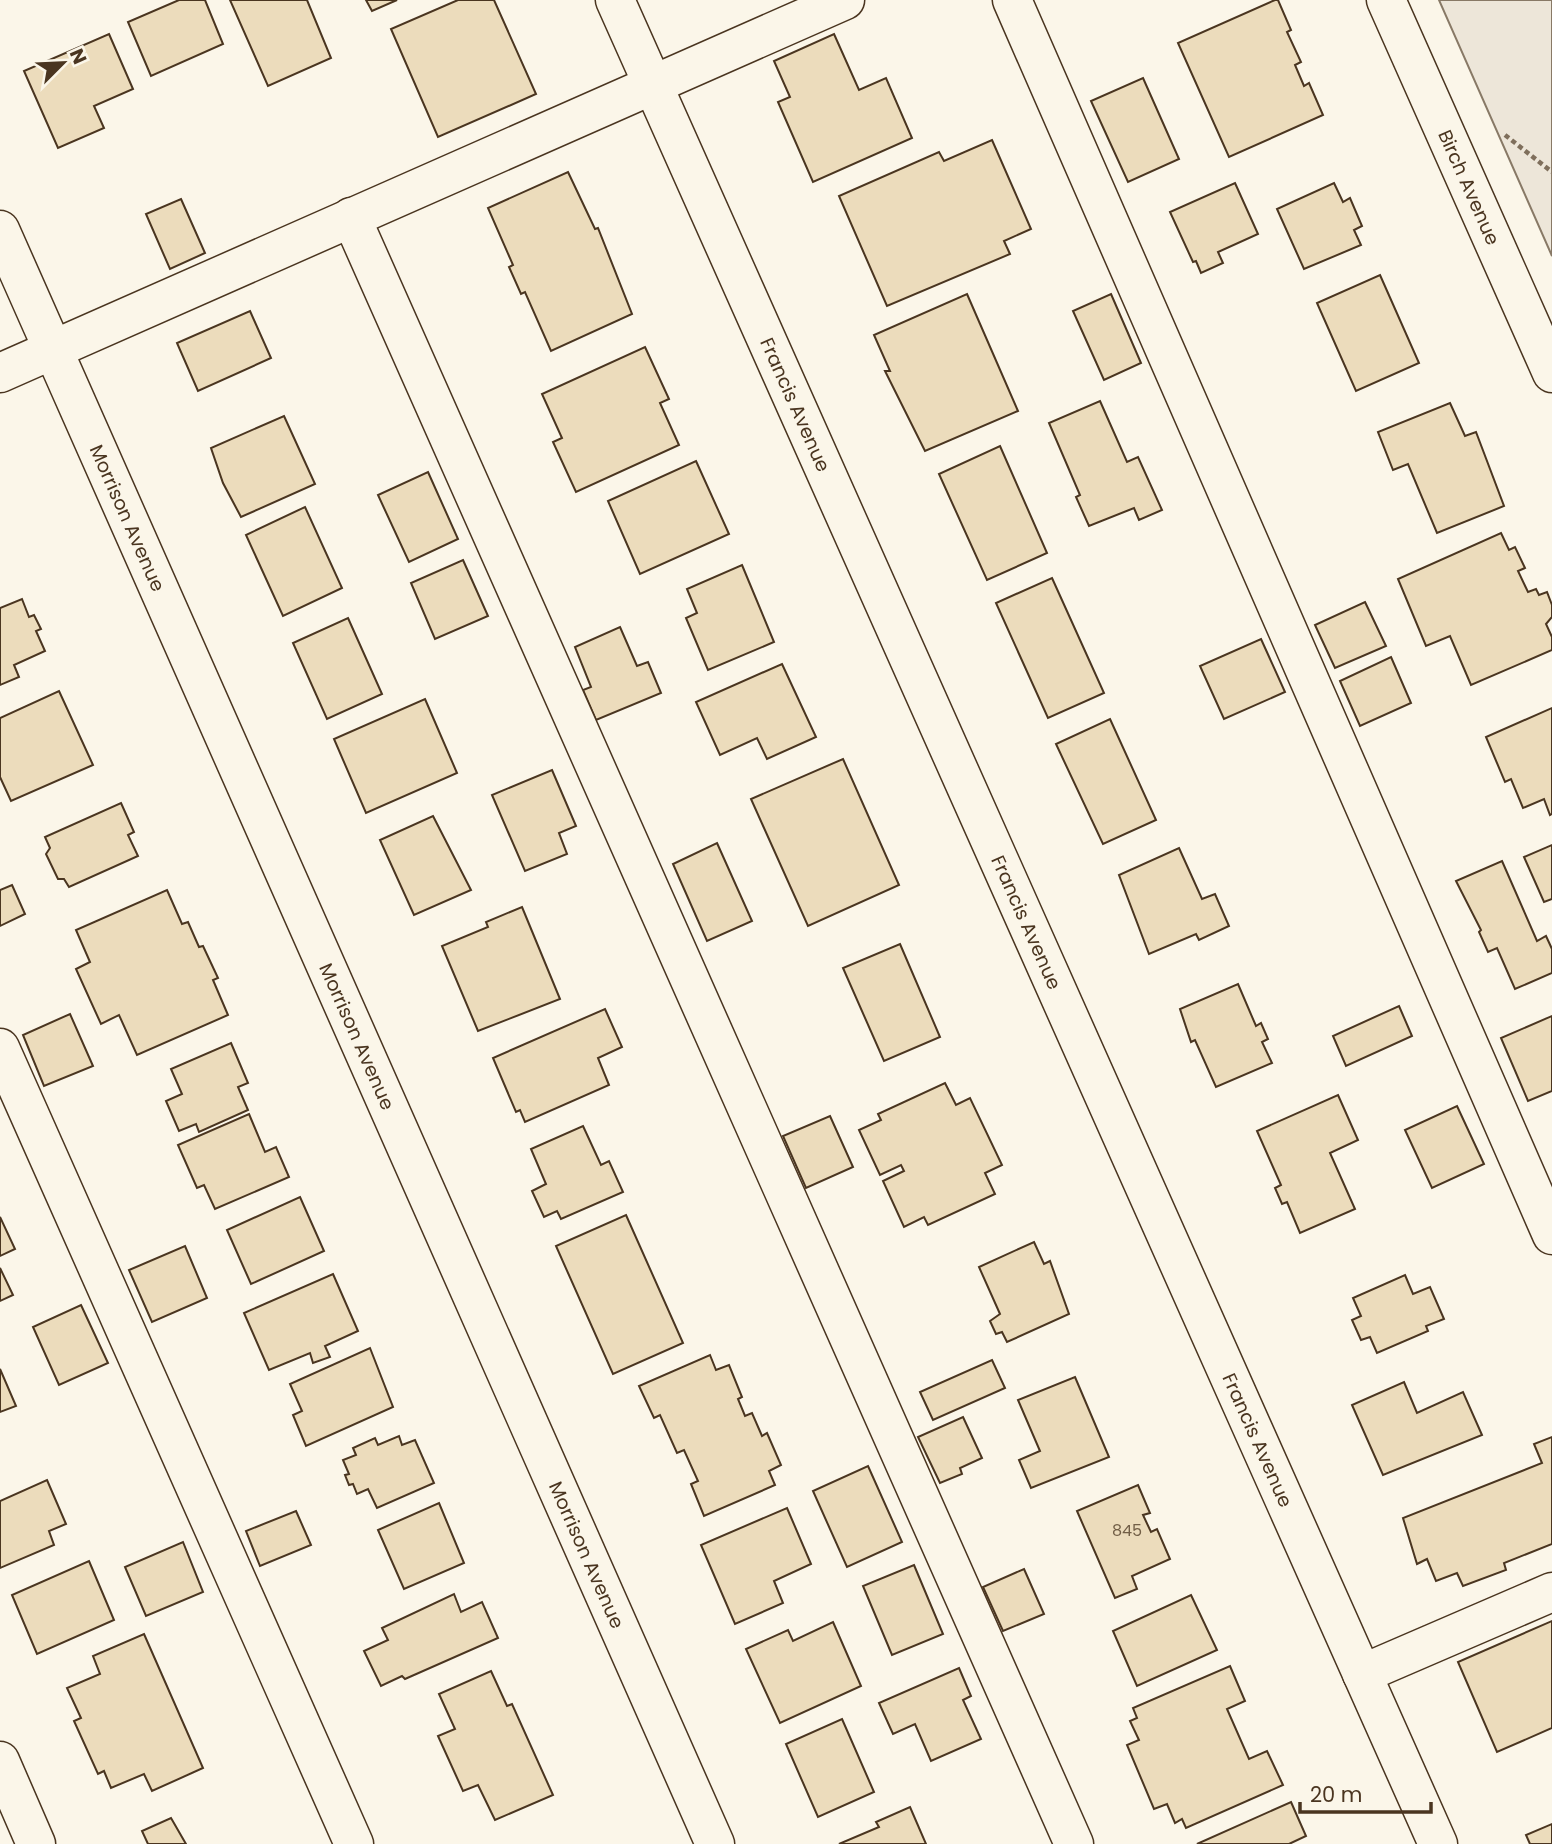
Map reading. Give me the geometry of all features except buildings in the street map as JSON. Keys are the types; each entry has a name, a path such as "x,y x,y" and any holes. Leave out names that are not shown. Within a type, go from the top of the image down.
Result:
{"street":[{"name":"Francis Avenue","path":"615,0 1438,1844"},
{"path":"0,373 845,0"},
{"path":"1012,0 1552,1235"},
{"name":"Birch Avenue","path":"1386,0 1552,373"},
{"path":"351,217 1074,1844"},
{"name":"Morrison Avenue","path":"0,230 715,1844"},
{"path":"0,1048 354,1844"},
{"path":"1362,1674 1552,1592"},
{"path":"0,1761 36,1844"}],"path":[{"path":"1505,135 1552,172"}],"shaded area":[{"path":"1439,0 1552,0 1552,256"}]}
